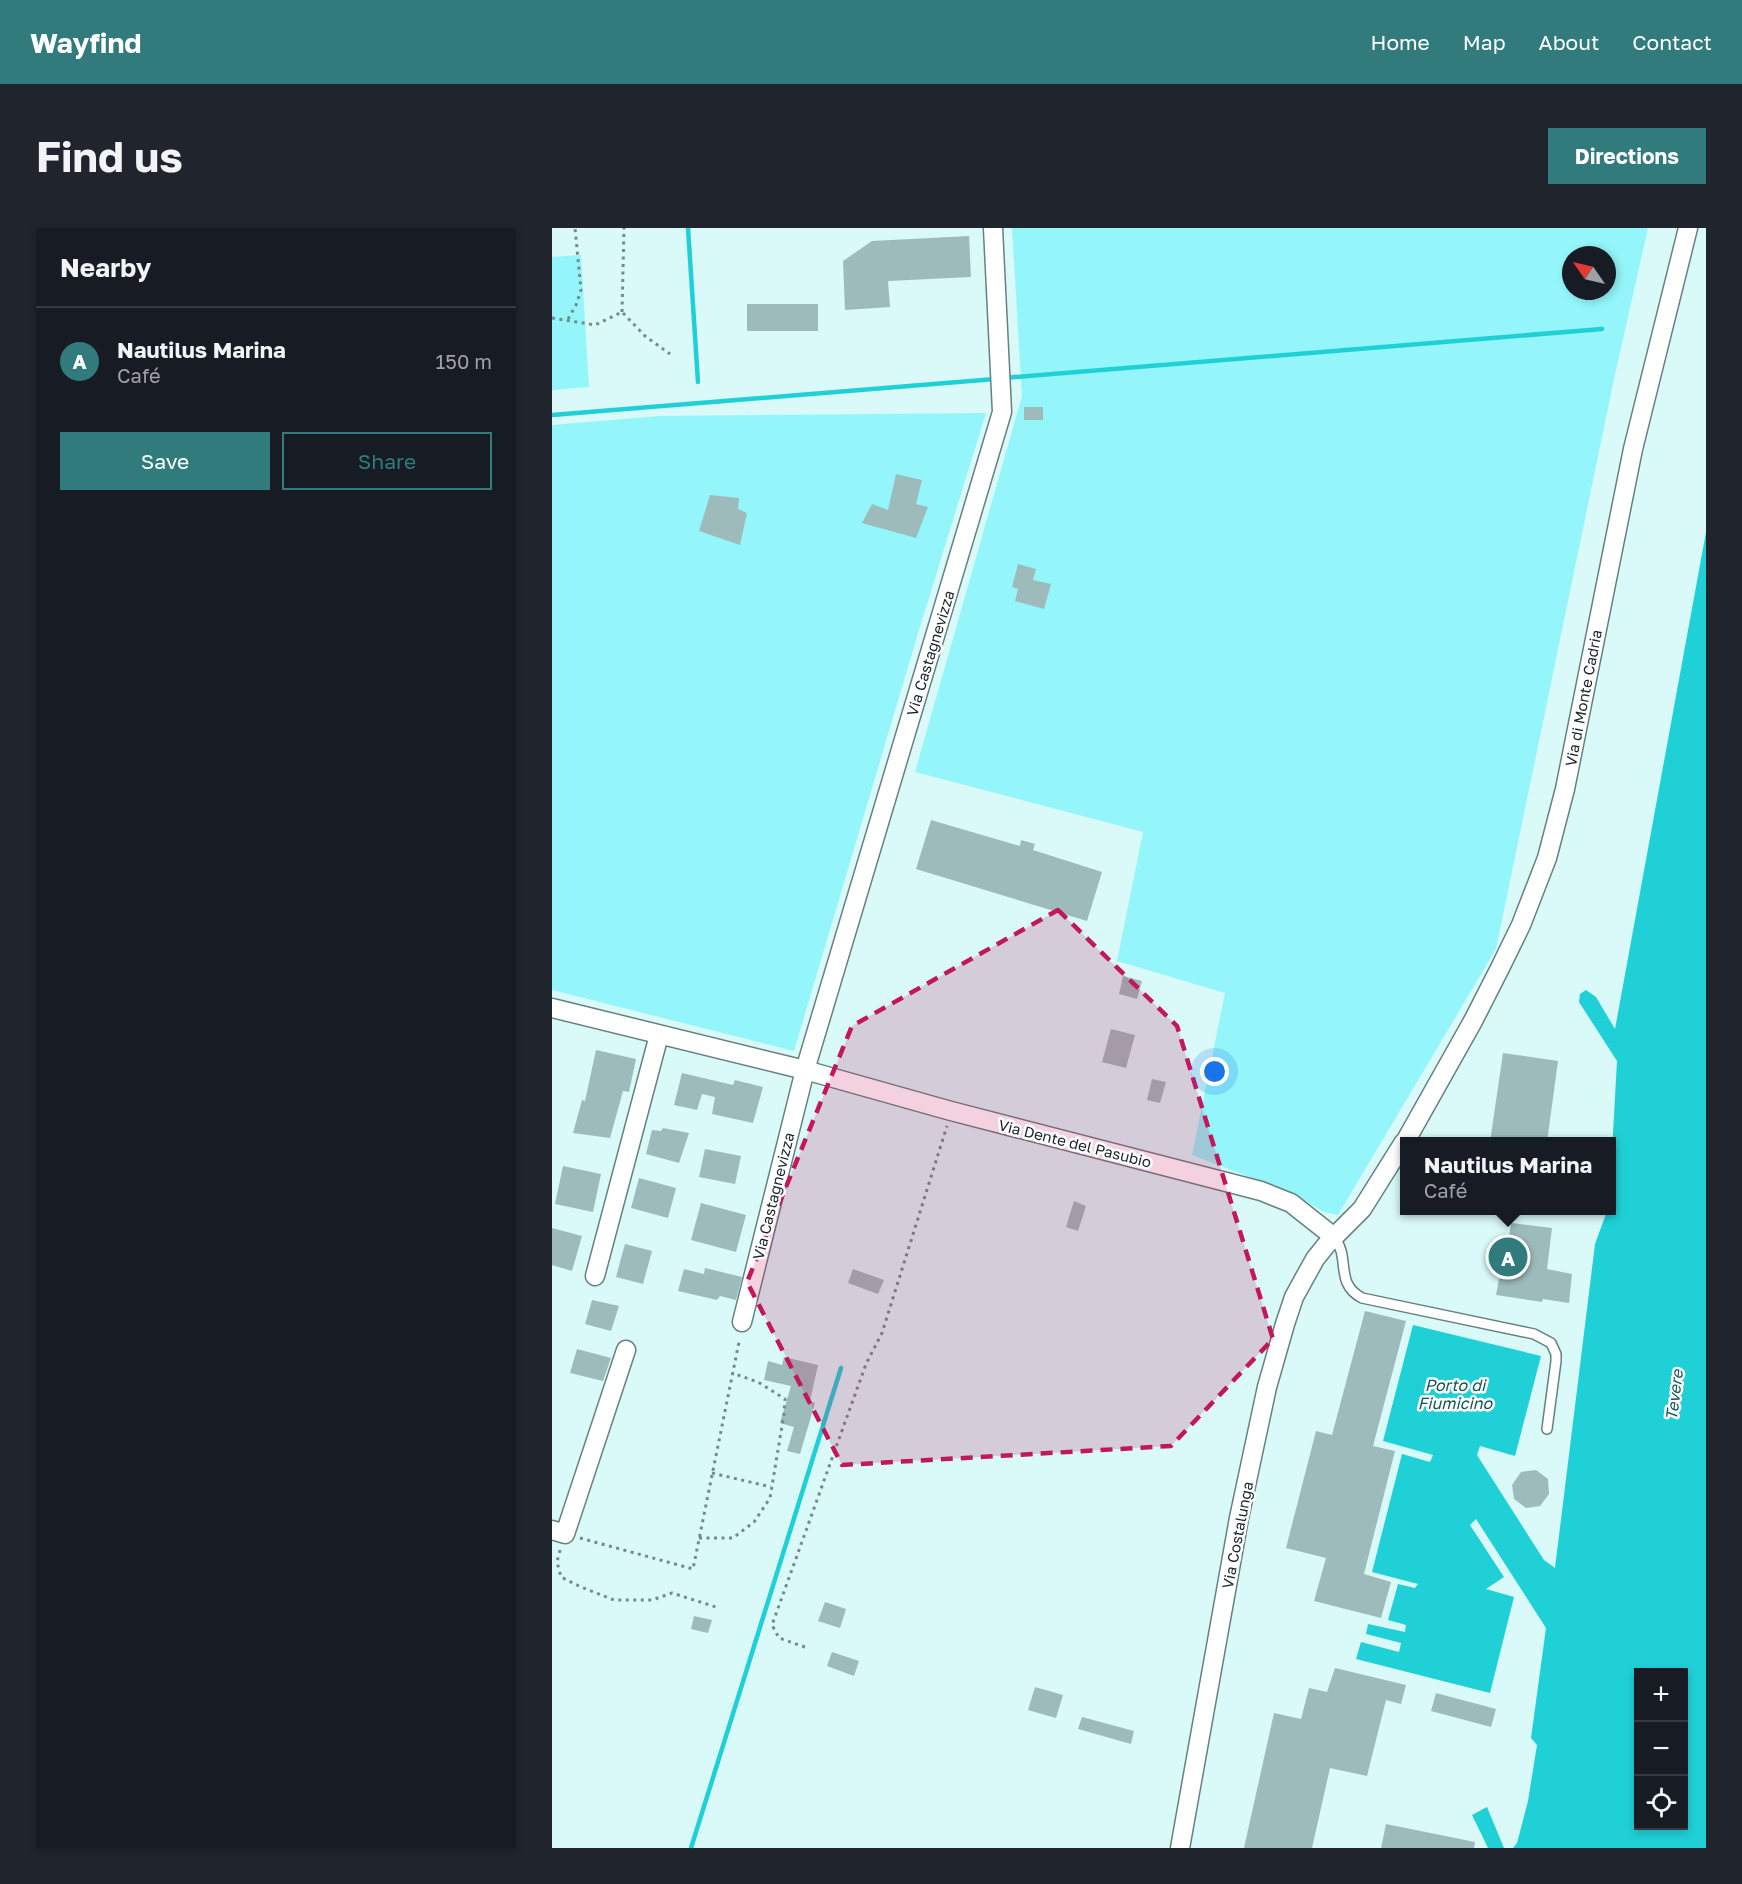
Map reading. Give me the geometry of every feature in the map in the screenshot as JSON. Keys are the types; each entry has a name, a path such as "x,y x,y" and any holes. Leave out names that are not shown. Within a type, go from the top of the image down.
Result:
{"street":[{"name":"Via Castagnevizza","path":"742,1322 805,1070 1002,412 993,228"},
{"name":"Via di Monte Cadria","path":"1408,1137 1500,968 1529,908 1550,850 1565,789 1634,449 1688,228"},
{"path":"552,1008 805,1070"},
{"path":"595,1276 659,1035"},
{"name":"Via Dente del Pasubio","path":"805,1070 951,1111 1262,1191 1291,1203 1334,1237"},
{"name":"Via di Monte Cadria","path":"1334,1237 1362,1209 1400,1150"},
{"name":"Via Costalunga","path":"1180,1848 1239,1518 1267,1387 1294,1297 1320,1251 1334,1237"},
{"path":"558,1532 626,1350"}],"lane":[{"path":"1334,1237 1341,1248 1344,1275 1348,1286 1351,1291 1362,1298 1534,1334 1551,1343 1556,1354 1556,1361 1547,1429"}],"path":[{"path":"567,320 576,305 581,290 575,228"},
{"path":"624,228 622,312 645,336 670,354"},
{"path":"552,318 595,325 622,312"},
{"path":"805,1647 779,1638 772,1625 866,1364 882,1333 951,1111"},
{"path":"716,1607 672,1593 652,1600 614,1600 581,1587 561,1577 557,1562 558,1532 693,1569 739,1342"},
{"path":"699,1538 733,1538 754,1522 770,1498 785,1399 758,1382 732,1373"},
{"path":"712,1473 772,1487"}],"highlighted area":[{"path":"1058,910 1177,1026 1273,1339 1171,1446 842,1465 747,1282 852,1026"}],"shaded area":[{"path":"1012,228 1648,228 1614,379 1496,949 1338,1215 1324,1212 1292,1193 1192,1155 1225,993 1117,961 1143,832 915,772 1022,396"},
{"path":"581,255 589,387 552,390 552,257"},
{"path":"986,413 794,1051 552,990 552,425 659,416"}],"water":[{"path":"1706,532 1706,1848 1513,1848 1517,1843 1528,1801 1537,1745 1531,1738 1546,1628 1476,1519 1470,1525 1504,1577 1486,1589 1514,1597 1490,1693 1356,1659 1361,1642 1399,1652 1401,1643 1366,1634 1368,1624 1405,1632 1406,1625 1388,1620 1398,1584 1415,1588 1418,1584 1372,1572 1402,1454 1430,1462 1433,1455 1383,1441 1413,1325 1541,1356 1515,1456 1480,1446 1477,1455 1544,1560 1555,1568 1595,1244 1606,1215 1616,1215 1616,1137 1613,1137 1617,1061 1579,1002 1580,994 1586,990 1596,997 1615,1029"},
{"path":"1487,1807 1504,1848 1488,1848 1472,1815"}],"building":[{"path":"969,236 971,277 888,281 890,307 845,310 843,261 872,241"},
{"path":"747,304 818,304 818,331 747,331"},
{"path":"1024,407 1043,407 1043,420 1024,420"},
{"path":"896,474 922,480 916,504 928,507 916,538 862,523 872,504 888,510"},
{"path":"710,495 739,498 738,509 747,513 740,545 699,531"},
{"path":"1018,564 1036,569 1033,580 1051,584 1044,609 1015,601 1018,589 1012,587"},
{"path":"931,820 1020,846 1021,840 1035,844 1033,850 1102,872 1087,921 916,869"},
{"path":"1123,976 1142,981 1137,999 1119,994"},
{"path":"1111,1029 1135,1035 1126,1068 1102,1062"},
{"path":"596,1050 636,1059 629,1092 623,1091 610,1138 573,1133 582,1100 585,1101"},
{"path":"1503,1053 1558,1061 1548,1137 1491,1137"},
{"path":"682,1073 733,1085 735,1080 763,1087 753,1123 712,1114 715,1097 702,1094 697,1110 674,1105"},
{"path":"1152,1079 1166,1082 1160,1103 1147,1100"},
{"path":"663,1128 689,1133 679,1163 646,1154 652,1130 661,1131"},
{"path":"705,1149 741,1156 735,1184 699,1177"},
{"path":"563,1166 601,1174 593,1212 555,1204"},
{"path":"639,1178 676,1188 668,1218 631,1208"},
{"path":"1074,1201 1086,1206 1078,1231 1066,1227"},
{"path":"701,1203 746,1215 736,1252 691,1240"},
{"path":"1511,1223 1552,1228 1547,1269 1572,1274 1569,1303 1543,1299 1542,1302 1496,1295 1499,1279 1503,1279"},
{"path":"552,1228 582,1236 572,1271 552,1265"},
{"path":"625,1244 652,1251 643,1284 616,1277"},
{"path":"705,1268 742,1277 736,1300 720,1296 717,1300 678,1291 684,1269 704,1274"},
{"path":"853,1269 884,1280 878,1294 848,1283"},
{"path":"592,1300 619,1306 611,1331 585,1324"},
{"path":"1365,1311 1406,1321 1373,1446 1395,1451 1364,1574 1391,1582 1381,1618 1314,1601 1326,1558 1286,1548 1316,1431 1332,1435"},
{"path":"577,1349 611,1358 603,1381 570,1373"},
{"path":"784,1357 818,1365 810,1401 815,1403 800,1454 787,1451 794,1427 780,1423 791,1386 764,1380 768,1361 782,1365"},
{"path":"1536,1470 1548,1479 1549,1494 1540,1506 1526,1508 1514,1499 1512,1485 1521,1472"},
{"path":"825,1602 846,1609 840,1628 818,1621"},
{"path":"694,1616 712,1620 708,1633 691,1629"},
{"path":"832,1652 859,1661 854,1676 827,1666"},
{"path":"1335,1668 1406,1685 1401,1704 1386,1700 1367,1776 1330,1768 1312,1848 1244,1848 1274,1713 1301,1719 1309,1688 1327,1692"},
{"path":"1035,1687 1063,1695 1056,1718 1028,1710"},
{"path":"1436,1693 1496,1709 1491,1727 1431,1711"},
{"path":"1082,1717 1134,1731 1131,1744 1078,1729"},
{"path":"1386,1824 1475,1842 1474,1848 1381,1848"}],"waterway":[{"path":"688,228 698,382"},
{"path":"1003,378 1602,329"},
{"path":"552,415 995,379"},
{"path":"691,1848 841,1368"}],"place":[{"name":"Nautilus Marina","path":"1508,1257"}],"water label":[{"name":"Porto di Fiumicino","path":"1455,1394"},
{"name":"Tevere","path":"1674,1395"}]}
